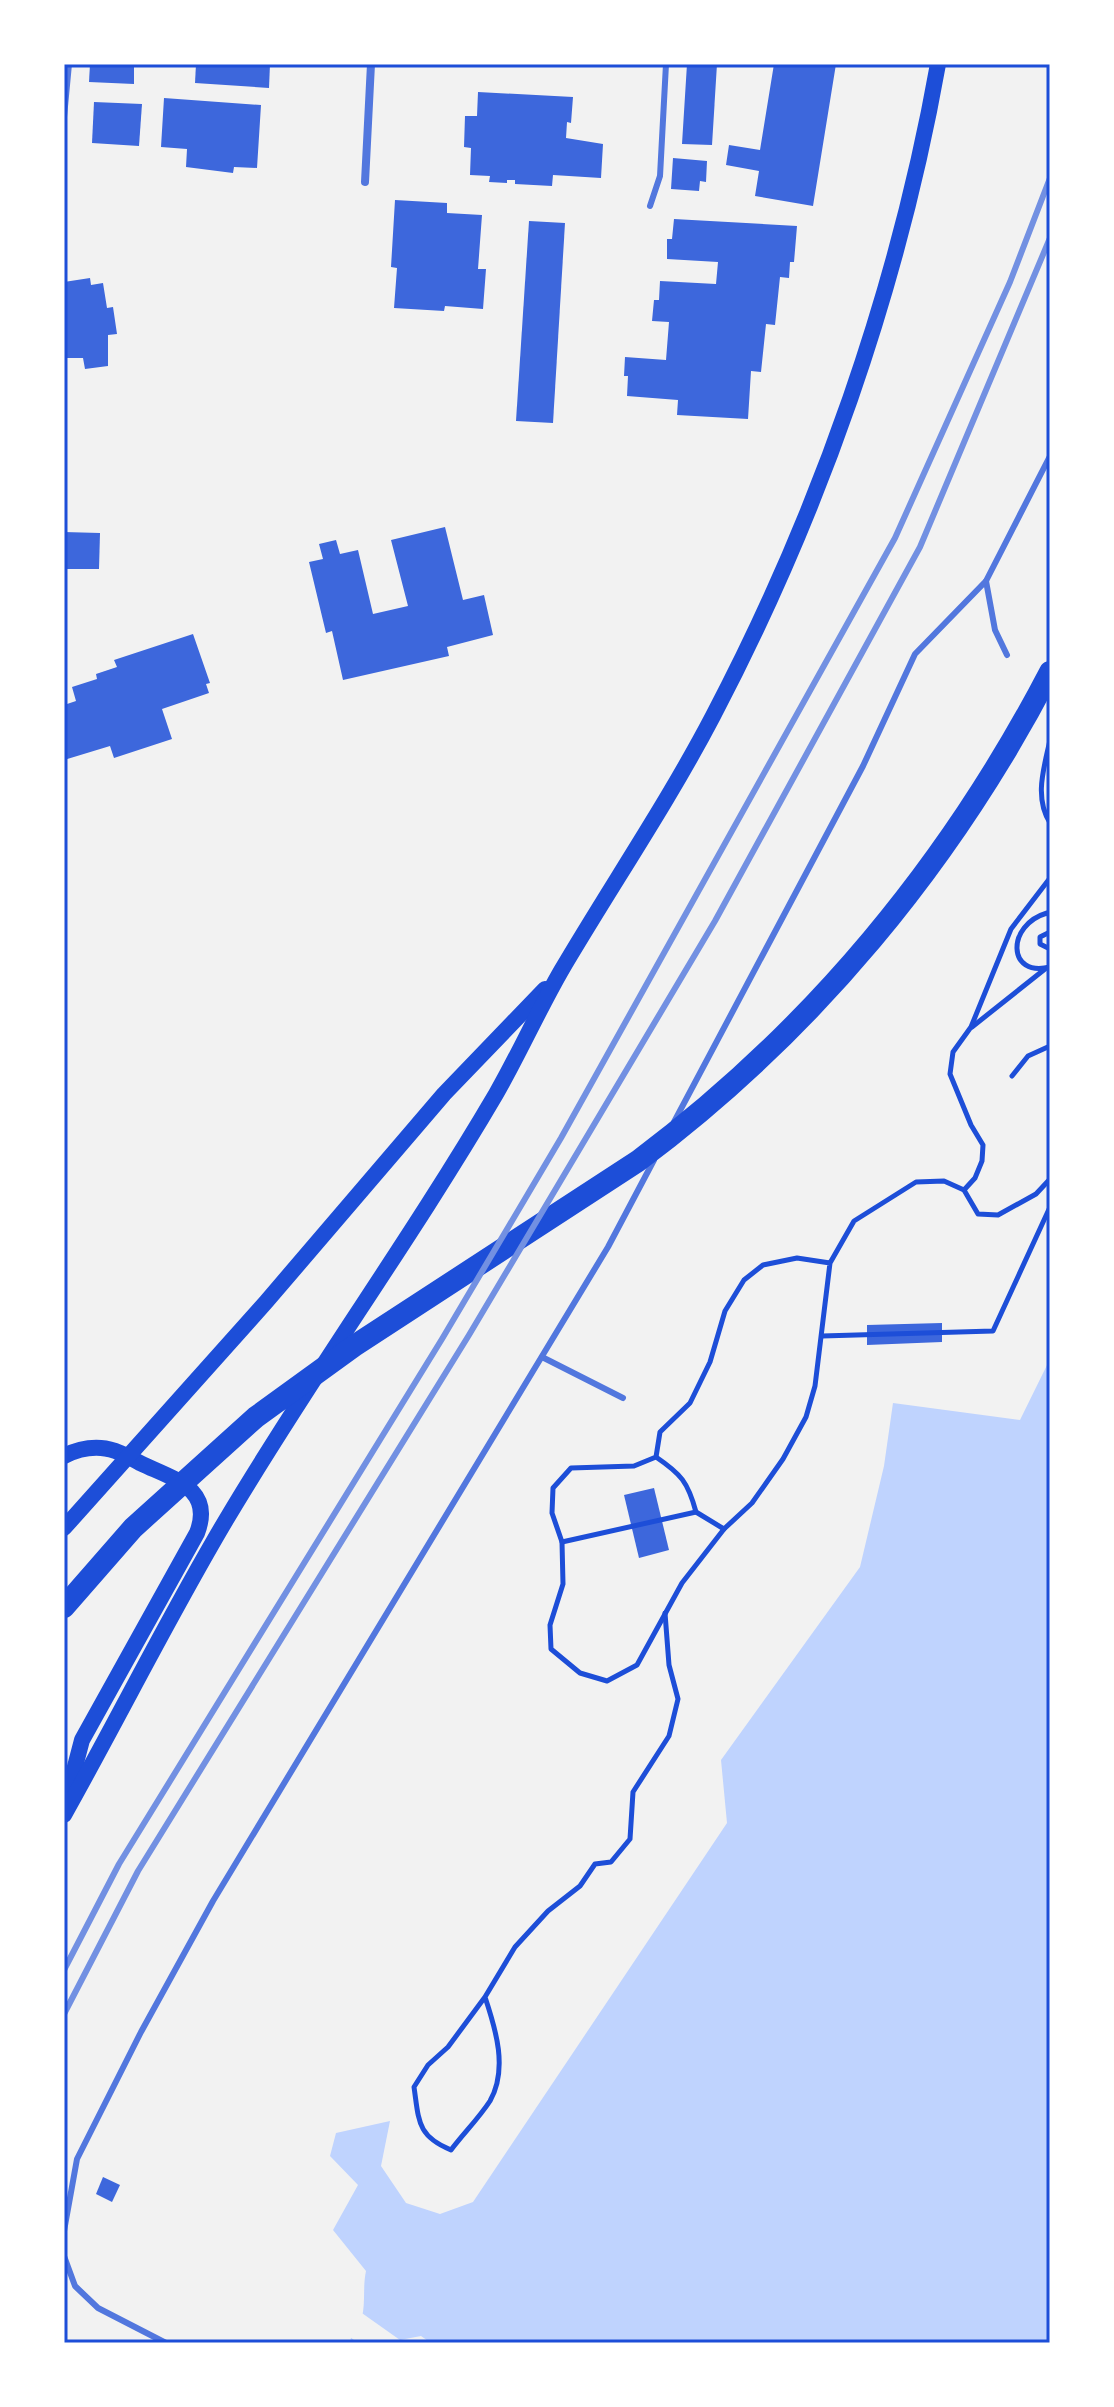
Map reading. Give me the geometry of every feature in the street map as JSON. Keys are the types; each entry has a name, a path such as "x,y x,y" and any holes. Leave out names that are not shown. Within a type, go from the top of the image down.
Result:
{"highway":[{"path":"64,1607 169,1494 256,1417 354,1346 638,1161 683,1127 810,1011 929,869 1005,753 1050,672"}],"main road":[{"path":"64,1815 225,1521 497,1092 560,973 654,821 713,716 764,611 866,355 894,264 924,142 938,64"},
{"path":"64,1528 266,1302 444,1094 560,973"},
{"path":"64,1456 85,1448 99,1448 127,1456 186,1484 200,1507 200,1525 82,1740 64,1806"}],"street":[{"path":"365,182 371,64"}],"lane":[{"path":"64,117 69,64"},
{"path":"650,206 660,176 666,64"},
{"path":"64,2231 77,2159 141,2032 236,1862 608,1247 863,766 915,654 986,581 1050,456"},
{"path":"986,581 995,630 1007,655"},
{"path":"542,1357 623,1398"},
{"path":"64,2256 75,2286 98,2308 166,2343"}],"path":[{"path":"1050,737 1041,786 1041,809 1050,823"},
{"path":"964,1190 975,1178 982,1161 983,1145 971,1125 950,1074 953,1052 971,1027 1011,929 1050,881"},
{"path":"1048,968 1031,966 1022,960 1016,951 1016,940 1025,925 1037,916 1047,913 1050,916"},
{"path":"1050,932 1040,937 1040,944 1050,949"},
{"path":"971,1027 1048,968"},
{"path":"1012,1076 1028,1056 1050,1046"},
{"path":"656,1457 634,1466 571,1468 553,1488 552,1513 562,1542 563,1584 550,1625 551,1649 580,1673 607,1681 637,1665 682,1583 724,1529 752,1503 783,1459 806,1417 815,1386 830,1263 854,1221 916,1182 944,1181 964,1190 978,1214 998,1215 1036,1194 1050,1179"},
{"path":"822,1336 993,1331 1050,1207"},
{"path":"656,1457 660,1432 690,1403 710,1362 725,1311 744,1280 763,1265 797,1258 830,1263"},
{"path":"656,1457 678,1472 690,1490 696,1512 724,1529"},
{"path":"562,1542 696,1512"},
{"path":"485,1997 497,2035 499,2069 491,2099 451,2150 433,2143 419,2122 414,2087 428,2065 448,2047 485,1997 515,1947 548,1911 580,1886 595,1864 611,1862 630,1839 633,1792 669,1736 678,1699 669,1665 664,1612"}],"water":[{"path":"1050,1359 1050,2343 350,2343 363,2312 366,2271 333,2230 358,2185 330,2156 336,2133 390,2121 381,2166 406,2203 440,2214 473,2202 727,1823 721,1760 860,1567 884,1466 893,1403 1020,1420"}],"pier":[{"path":"359,2311 400,2340 421,2336 431,2343 358,2343 350,2337"}],"building":[{"path":"90,64 134,64 134,84 89,82"},
{"path":"196,64 270,64 269,88 195,83"},
{"path":"687,64 717,64 712,145 682,144"},
{"path":"774,64 836,64 813,206 755,196 759,171 726,165 729,145 760,150"},
{"path":"478,92 573,97 571,123 567,122 566,138 603,144 601,178 553,175 552,186 515,184 515,180 489,182 490,176 470,175 471,148 464,147 465,116 477,116"},
{"path":"164,98 261,105 257,168 234,167 233,173 186,167 187,149 161,147"},
{"path":"94,102 142,104 139,146 92,143"},
{"path":"673,158 707,161 706,182 700,181 699,191 671,189"},
{"path":"395,200 447,203 447,213 482,215 478,269 486,269 483,309 445,306 444,311 394,308 397,268 391,267"},
{"path":"674,219 797,226 794,262 790,262 789,278 780,277 775,325 766,324 761,372 751,371 748,419 677,415 678,400 627,396 625,357 666,360 669,322 652,321 654,300 659,300 660,281 716,284 718,262 667,259 667,239 672,239"},
{"path":"529,221 565,223 553,423 516,421"},
{"path":"90,278 91,285 103,283 107,308 113,307 117,334 108,335 108,366 85,369 83,358 64,358 64,282"},
{"path":"445,527 463,600 484,595 493,635 447,647 449,656 343,680 332,631 326,633 309,562 323,559 319,544 336,540 340,554 358,550 373,614 408,606 391,540"},
{"path":"64,532 100,533 99,569 64,569"},
{"path":"193,634 210,683 206,684 209,693 162,709 172,739 114,758 110,746 64,760 64,705 76,701 72,687 97,679 96,674 117,667 114,660"},
{"path":"942,1323 942,1342 867,1345 867,1325"},
{"path":"654,1488 669,1550 639,1558 624,1495"},
{"path":"103,2177 120,2185 112,2202 96,2194"}],"railway":[{"path":"64,1970 119,1864 442,1339 561,1138 895,538 1010,282 1050,178"},
{"path":"64,2014 138,1871 469,1335 715,921 920,547 1050,238"}]}
